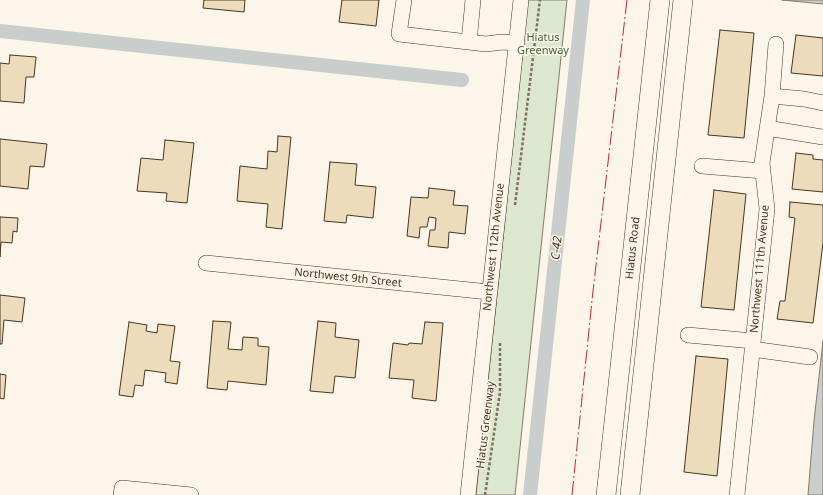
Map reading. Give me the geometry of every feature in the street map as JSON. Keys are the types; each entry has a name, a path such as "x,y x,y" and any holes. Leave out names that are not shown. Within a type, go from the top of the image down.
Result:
{"main road":[{"name":"Hiatus Road","path":"606,495 659,2"},
{"name":"Hiatus Road","path":"630,495 683,4"}],"street":[{"path":"404,0 400,34 486,44 502,42 517,43"},
{"path":"469,42 473,0"},
{"name":"Northwest 112th Avenue","path":"468,495 521,0"},
{"path":"659,2 683,4"},
{"name":"Northwest 111th Avenue","path":"737,495 767,209 762,163 772,96 776,44"},
{"path":"772,96 804,99 823,103"},
{"path":"767,128 823,137"},
{"path":"702,166 763,171"},
{"name":"Northwest 9th Street","path":"206,263 489,292"},
{"path":"688,335 753,345 810,357"},
{"path":"121,495 122,488 162,494 191,495"}],"path":[{"path":"514,208 540,0"},
{"name":"Hiatus Greenway","path":"485,495 500,392 500,340"}],"green space":[{"name":"Hiatus Greenway","path":"528,0 567,0 515,495 476,495"}],"shaded area":[{"path":"782,0 823,0 823,4"},
{"path":"823,341 823,495 808,495 814,421"}],"building":[{"path":"204,0 245,0 244,12 203,8"},
{"path":"342,0 379,0 376,26 339,22"},
{"path":"720,30 754,33 744,138 708,135"},
{"path":"796,35 823,38 823,76 791,73"},
{"path":"10,55 36,57 34,77 26,77 24,103 0,101 0,63 9,64"},
{"path":"278,136 291,137 282,229 266,227 268,204 237,201 240,166 267,169 268,151 277,152"},
{"path":"0,139 47,144 44,167 30,166 28,189 0,186"},
{"path":"165,140 194,143 187,203 166,201 167,193 137,191 141,158 163,160"},
{"path":"796,153 813,155 813,159 823,160 823,192 792,189"},
{"path":"330,162 357,164 355,185 376,187 373,218 347,215 346,223 324,221"},
{"path":"429,188 455,191 453,205 468,206 465,234 449,232 448,248 428,246 430,230 435,230 436,218 429,217 427,227 420,227 419,238 407,236 411,197 428,198"},
{"path":"714,190 746,194 734,310 701,307"},
{"path":"790,202 823,205 823,243 813,323 777,319 780,301 785,301 795,218 789,217"},
{"path":"0,217 18,218 17,232 13,231 12,243 1,242 0,257"},
{"path":"0,295 25,298 22,322 4,320 2,344 0,344"},
{"path":"213,321 231,322 228,349 242,350 243,337 258,338 258,346 269,347 266,385 228,381 227,390 207,388"},
{"path":"318,321 336,323 335,337 359,340 355,378 335,376 333,393 310,391"},
{"path":"129,322 147,325 146,331 157,333 158,324 175,326 170,361 180,362 177,384 165,382 166,373 145,370 143,386 135,385 133,397 119,395"},
{"path":"425,322 443,323 436,401 412,398 414,380 389,378 393,343 408,345 409,343 422,344"},
{"path":"696,356 728,359 717,476 684,472"},
{"path":"0,374 6,375 4,399 0,398"}],"waterway":[{"name":"C-42","path":"530,495 583,0"},
{"path":"0,31 462,80"}],"power":[{"path":"572,495 593,291 627,0"}]}
